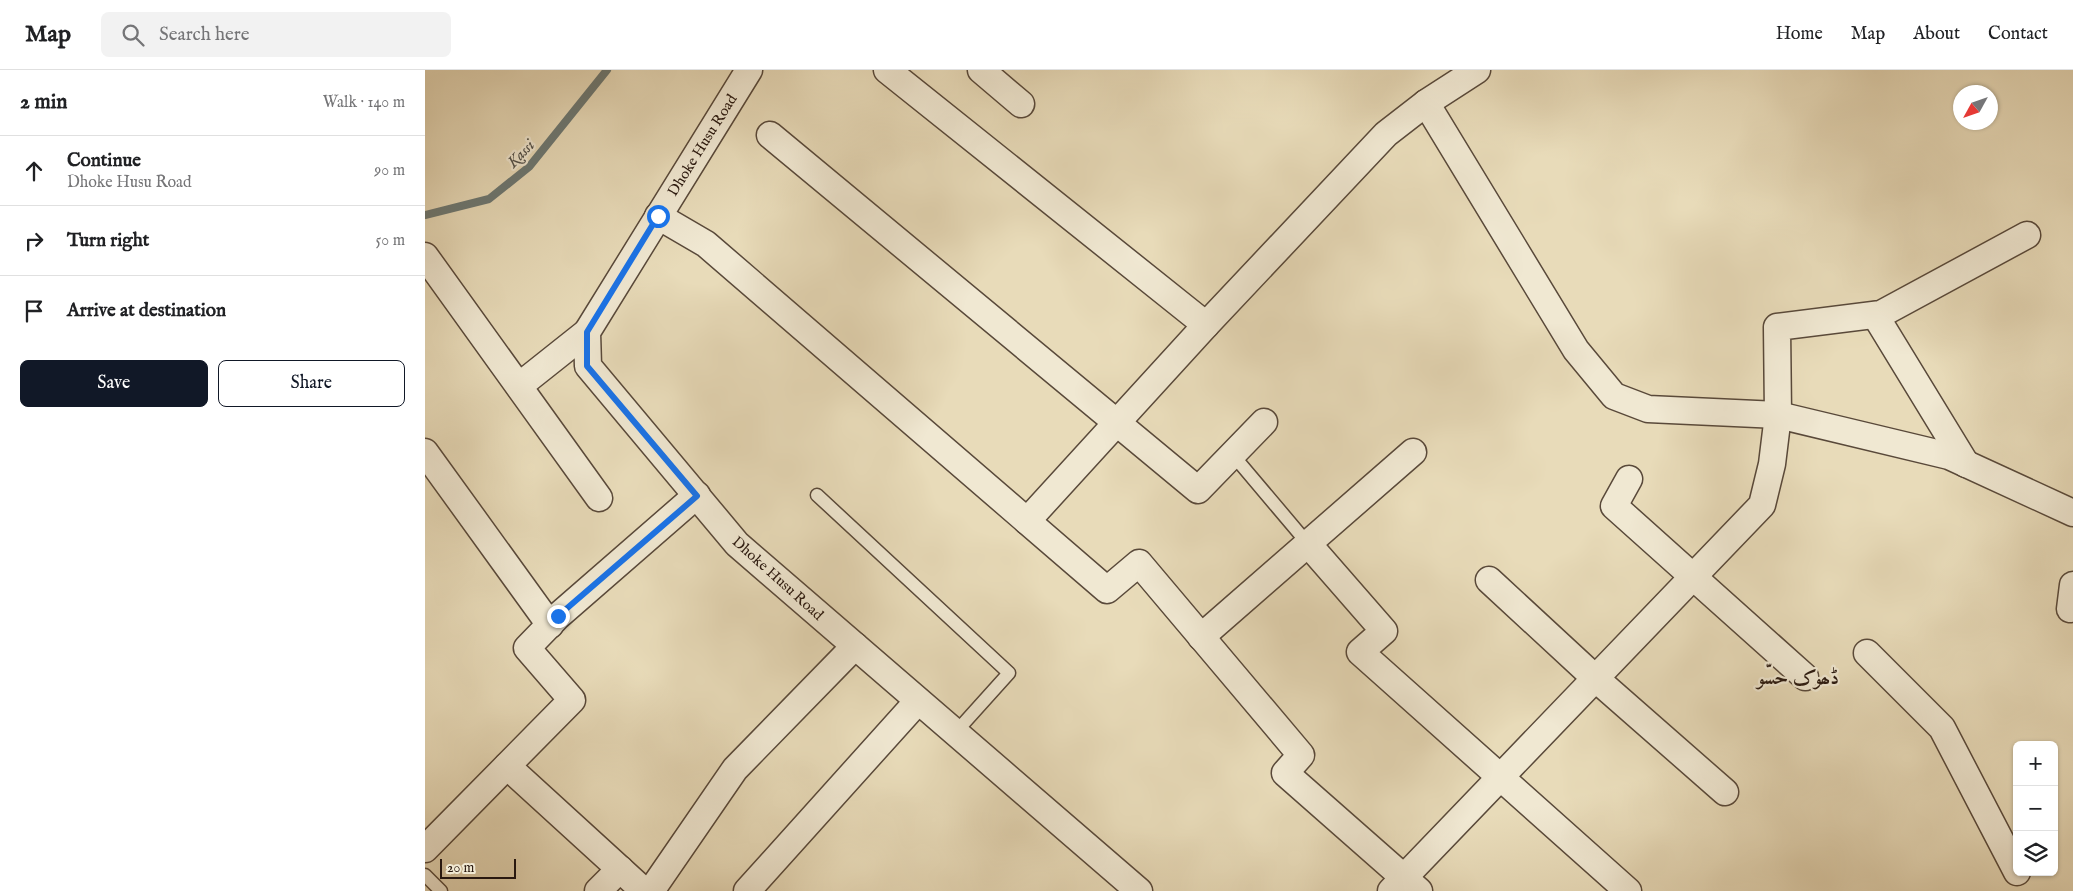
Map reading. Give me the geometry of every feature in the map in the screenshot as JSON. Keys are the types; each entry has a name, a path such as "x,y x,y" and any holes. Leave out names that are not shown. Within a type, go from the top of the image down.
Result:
{"street":[{"name":"Dhoke Husu Road","path":"749,70 587,332 587,366 737,544 1139,891"},
{"path":"887,70 1206,325"},
{"path":"981,70 1021,104"},
{"path":"1027,521 1206,325 1386,134 1426,103 1477,70"},
{"path":"1426,103 1576,350 1614,396 1648,409 1778,415 1949,456 2073,513"},
{"path":"770,135 1198,490 1264,422"},
{"path":"658,216 706,244 1107,590 1139,563 1301,755 1285,773 1404,887 1500,777 1762,505 1772,464 1778,415 1777,327 1881,314 2027,235"},
{"path":"425,256 599,498"},
{"path":"1875,315 1966,464"},
{"path":"519,386 587,332"},
{"path":"425,452 550,625"},
{"path":"1201,636 1309,545 1413,452"},
{"path":"1629,478 1614,506 1805,677"},
{"path":"425,849 572,700 527,648 550,625 697,496"},
{"path":"1309,545 1384,631 1360,652 1628,891"},
{"path":"1489,580 1595,678 1725,792"},
{"path":"651,891 735,769 855,646"},
{"path":"1867,653 1942,728 2013,864"},
{"path":"747,891 918,701"},
{"path":"507,766 644,891"},
{"path":"597,891 620,869"},
{"path":"2019,876 2027,891"}],"lane":[{"path":"1233,454 1309,545"},
{"path":"817,495 1009,672 955,733"},
{"path":"425,875 441,891"}],"waterway":[{"name":"Kassi","path":"425,215 489,199 529,167 607,70"}],"district":[{"name":"ڈھوک حسّو","path":"1798,677"}],"route":[{"path":"558,616 697,496 587,366 587,332 658,216"}]}
